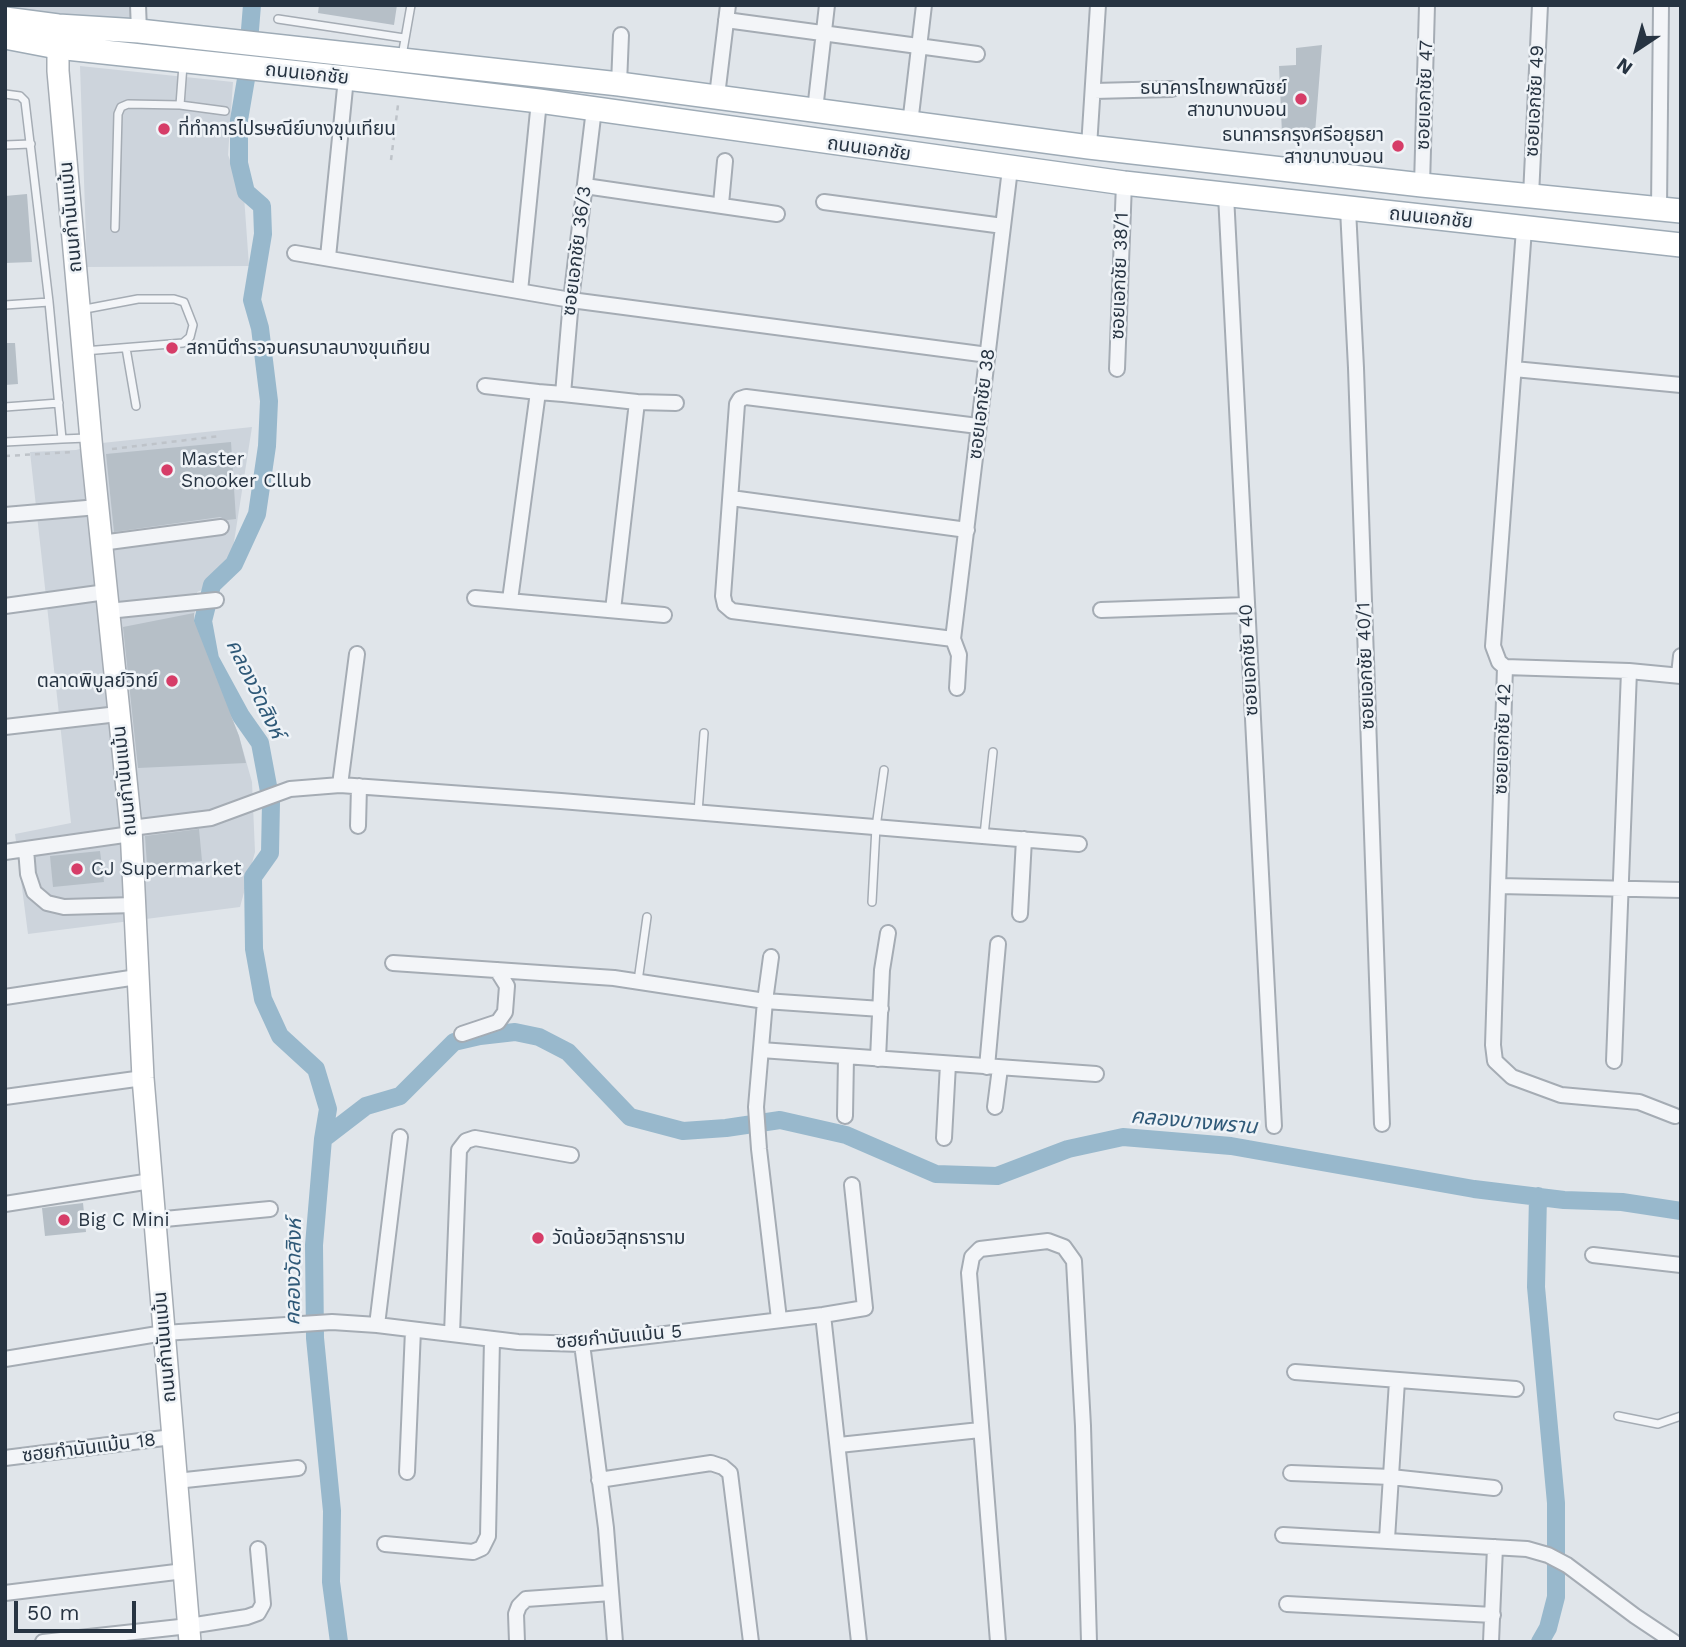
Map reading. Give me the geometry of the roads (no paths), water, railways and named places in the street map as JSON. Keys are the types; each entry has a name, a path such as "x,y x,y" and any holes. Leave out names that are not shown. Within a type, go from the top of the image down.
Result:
{"main road":[{"name":"ถนนเอกชัย","path":"9,21 57,37 184,61 594,109 1010,169 1681,245"},
{"name":"ถนนเอกชัย","path":"57,37 139,31 270,45 403,49 619,84 1089,147 1670,210"},
{"path":"778,136 782,105"}],"street":[{"path":"138,5 139,31"},
{"path":"717,96 728,5"},
{"path":"815,110 827,5"},
{"path":"911,124 923,5"},
{"path":"1089,147 1098,5"},
{"name":"ซอยเอกชัย 47","path":"1422,185 1427,5"},
{"name":"ซอยเอกชัย 49","path":"1531,196 1540,5"},
{"path":"1661,5 1670,210"},
{"path":"726,20 977,54"},
{"path":"619,84 621,34"},
{"name":"ถนนกำนันแม้น","path":"57,37 101,543 131,831 143,1078 189,1634"},
{"path":"328,257 346,78"},
{"path":"1094,91 1172,89"},
{"path":"520,291 539,102"},
{"name":"ซอยเอกชัย 36/3","path":"563,394 571,300 594,109"},
{"path":"721,204 725,161"},
{"name":"ซอยเอกชัย 38","path":"957,688 959,655 953,639 1010,169"},
{"name":"ซอยเอกชัย 38/1","path":"1117,369 1124,183"},
{"path":"585,186 721,204 777,215"},
{"name":"ซอยเอกชัย 40","path":"1226,195 1274,1126"},
{"path":"824,202 1003,226"},
{"name":"ซอยเอกชัย 40/1","path":"1348,209 1382,1124"},
{"name":"ซอยเอกชัย 42","path":"1524,229 1493,646 1499,662 1505,667 1493,1045 1495,1061 1512,1077 1560,1095 1639,1102 1675,1116"},
{"path":"295,253 571,300 988,355"},
{"path":"1514,369 1681,385"},
{"path":"485,386 637,402 676,403"},
{"path":"510,600 538,392"},
{"path":"953,639 733,611 725,605 723,596 737,404 740,399 746,397 978,426"},
{"path":"613,610 637,402"},
{"path":"731,498 967,530"},
{"path":"5,515 98,507"},
{"path":"101,543 221,527"},
{"path":"475,598 664,615"},
{"path":"5,606 216,600"},
{"path":"1101,610 1246,605"},
{"path":"340,785 357,654"},
{"path":"1505,667 1680,675 1681,656"},
{"path":"1614,1061 1629,671"},
{"path":"5,727 118,714"},
{"path":"5,852 211,818 290,789 340,785 1079,844"},
{"path":"358,826 359,786"},
{"path":"1020,914 1024,839"},
{"path":"26,849 28,874 34,892 47,902 64,907 134,905"},
{"path":"1499,886 1681,890"},
{"path":"878,1059 882,970 888,933"},
{"path":"995,1107 993,1067 998,944"},
{"path":"771,957 756,1107 758,1149 779,1319"},
{"path":"393,963 638,982 765,1001 881,1009"},
{"path":"462,1034 498,1022 505,1012 507,986 497,970"},
{"path":"5,997 137,978"},
{"path":"761,1050 1096,1074"},
{"path":"845,1116 846,1057"},
{"path":"944,1138 948,1064"},
{"path":"5,1097 143,1078"},
{"path":"377,1325 400,1137"},
{"path":"452,1334 459,1150 466,1141 475,1138 571,1155"},
{"path":"5,1204 151,1181"},
{"name":"ซฮยกำนันแม้น 5","path":"5,1359 164,1333 332,1322 492,1339 582,1344 866,1308 852,1185"},
{"path":"155,1220 270,1209"},
{"path":"998,1642 969,1273 972,1257 980,1250 1048,1241 1064,1247 1073,1261 1083,1426 1088,1642"},
{"path":"1593,1255 1681,1265"},
{"path":"823,1315 859,1642"},
{"path":"407,1472 413,1330"},
{"path":"385,1545 473,1552 482,1548 488,1536 492,1339"},
{"path":"582,1344 606,1528 615,1642"},
{"path":"1295,1372 1516,1389"},
{"path":"1387,1539 1397,1381"},
{"path":"839,1445 980,1430"},
{"name":"ซฮยกำนันแม้น 18","path":"5,1458 172,1437"},
{"path":"599,1480 711,1463 723,1467 730,1474 751,1642"},
{"path":"176,1480 298,1468"},
{"path":"1291,1473 1391,1477 1494,1488"},
{"path":"1283,1535 1527,1549 1548,1555 1567,1565 1674,1642"},
{"path":"1491,1642 1495,1547"},
{"path":"43,1642 189,1634 258,1613 263,1604 257,1549"},
{"path":"5,1593 184,1571"},
{"path":"517,1642 516,1614 519,1605 526,1600 611,1593"},
{"path":"1287,1604 1493,1615"}],"lane":[{"path":"278,19 403,49 411,5"},
{"path":"180,105 184,61"},
{"path":"5,94 20,96 25,102 62,439"},
{"path":"115,228 118,114 121,107 128,104 180,105 225,111"},
{"path":"5,145 31,144"},
{"path":"80,310 138,299 174,299 184,302 193,324 190,337 183,343 84,351"},
{"path":"5,305 49,302"},
{"path":"126,348 136,406"},
{"path":"5,407 59,403"},
{"path":"5,442 62,439 92,444"},
{"path":"698,812 704,733"},
{"path":"984,835 993,752"},
{"path":"872,902 876,827 884,770"},
{"path":"638,982 647,917"},
{"path":"1618,1416 1658,1424 1681,1416"}],"waterway":[{"name":"คลองวัดสิงห์","path":"252,5 246,79 239,120 239,163 246,192 262,206 263,234 252,300 260,328 269,401 267,446 257,514 234,564 212,585 203,621 210,659 241,716 260,743 271,802 270,853 253,877 254,949 263,999 280,1036 316,1069 328,1109 314,1245 315,1338 332,1511 331,1582 339,1642"},
{"name":"คลองบางพราน","path":"323,1139 366,1106 400,1096 454,1042 515,1032 539,1037 568,1052 630,1117 683,1131 780,1120 846,1135 936,1174 997,1176 1068,1149 1123,1137 1231,1146 1474,1189 1564,1200 1622,1202 1681,1211"},
{"path":"1538,1196 1536,1287 1556,1503 1556,1597 1548,1628 1540,1642"}],"place":[{"name":"ธนาคารไทยพาณิชย์ สาขาบางบอน","path":"1301,99"},
{"name":"ที่ทำการไปรษณีย์บางขุนเทียน","path":"164,129"},
{"name":"ธนาคารกรุงศรีอยุธยา สาขาบางบอน","path":"1398,146"},
{"name":"สถานีตำรวจนครบาลบางขุนเทียน","path":"172,348"},
{"name":"Master Snooker Cllub","path":"167,470"},
{"name":"ตลาดพิบูลย์วิทย์","path":"172,681"},
{"name":"CJ Supermarket","path":"77,869"},
{"name":"Big C Mini","path":"64,1220"},
{"name":"วัดน้อยวิสุทธาราม","path":"538,1238"}]}
